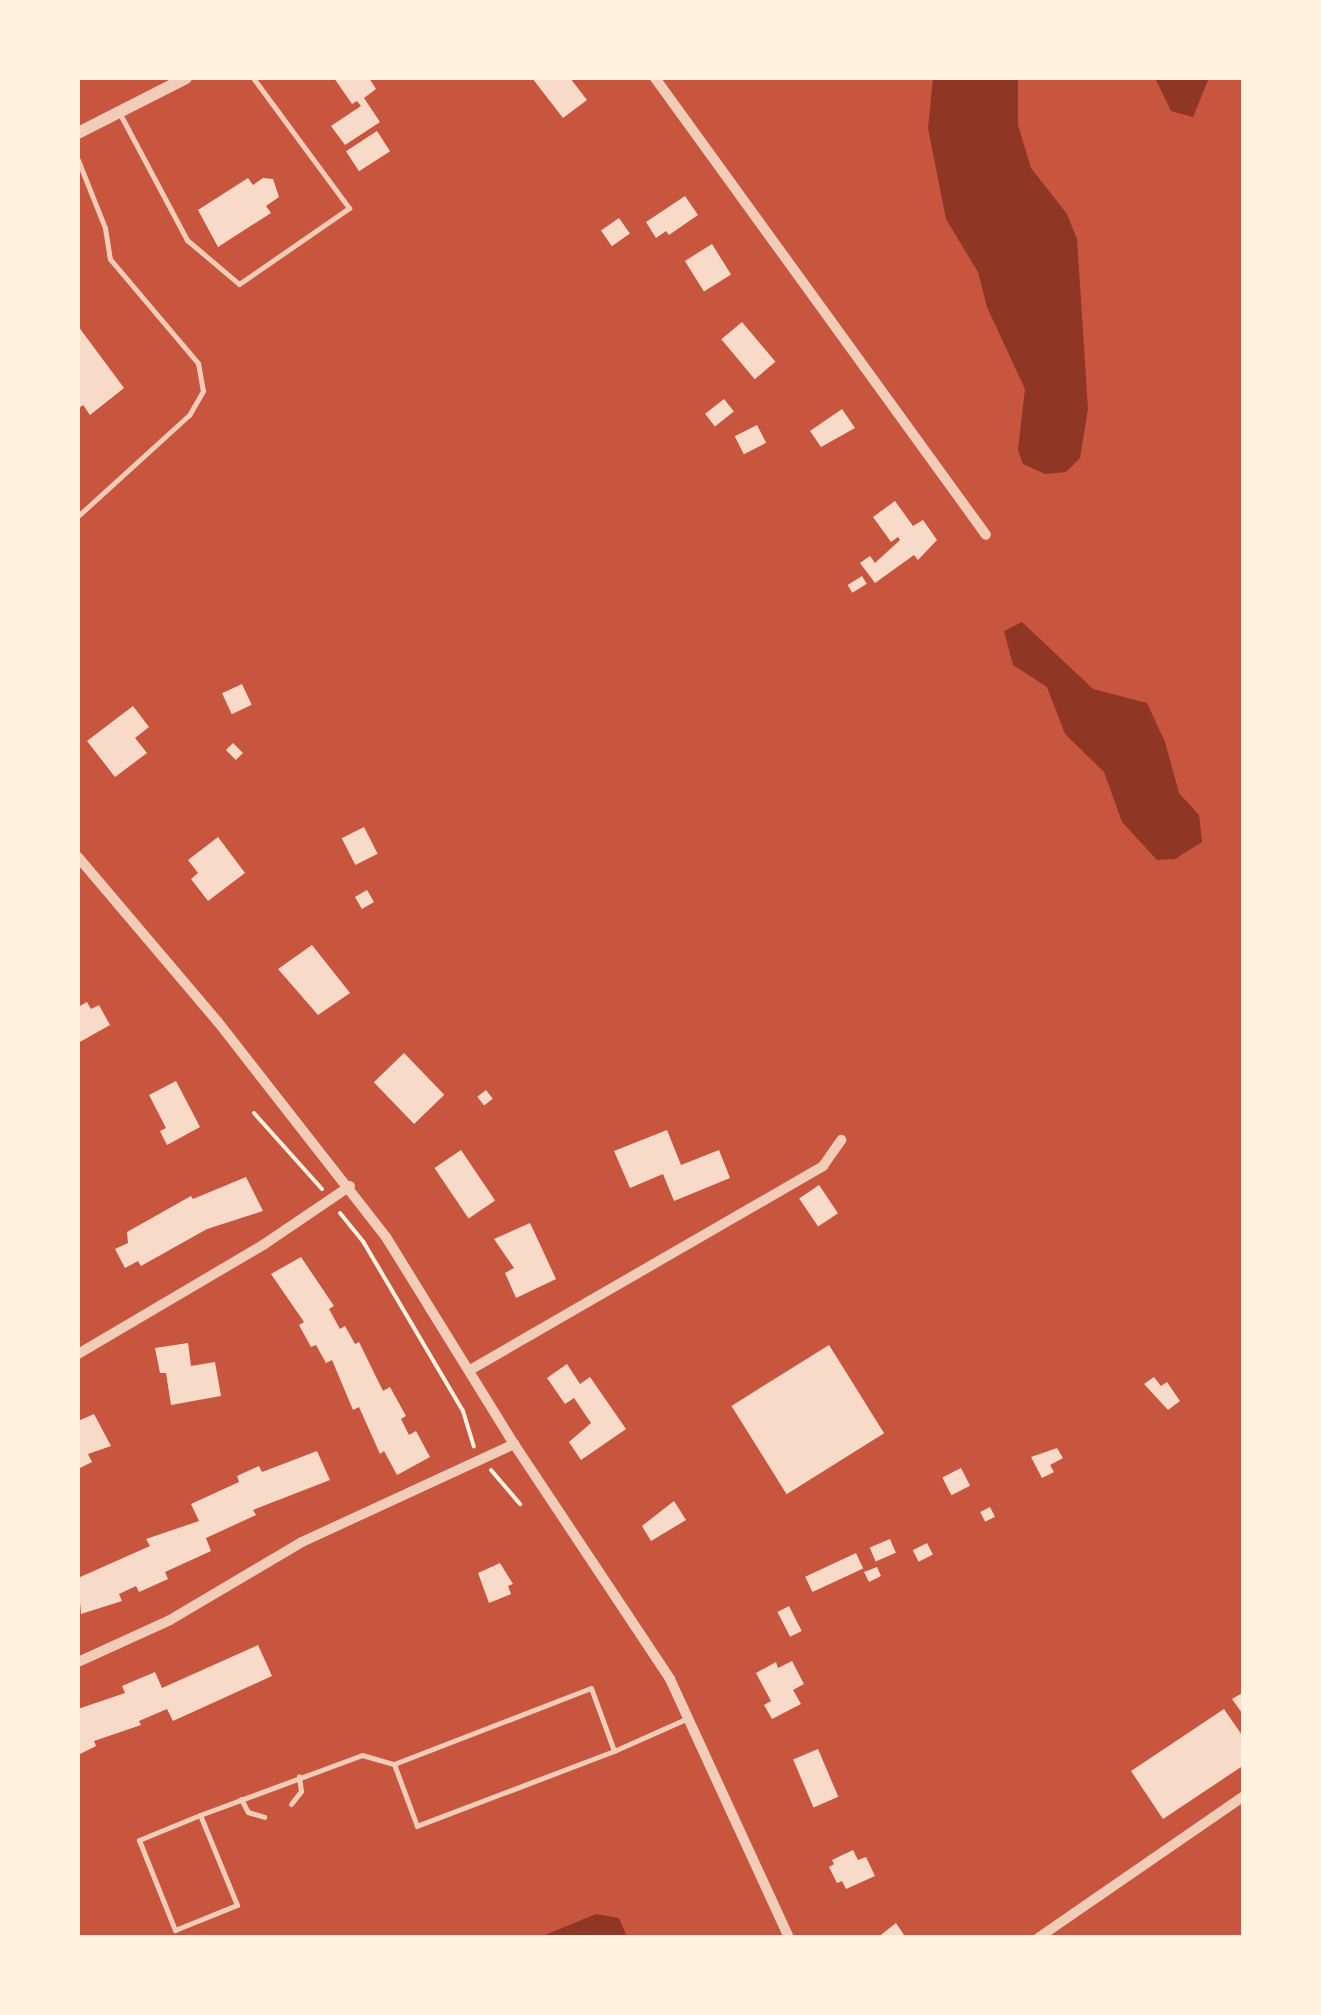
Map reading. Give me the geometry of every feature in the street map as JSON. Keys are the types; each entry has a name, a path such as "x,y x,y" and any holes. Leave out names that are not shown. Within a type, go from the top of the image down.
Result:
{"street":[{"path":"78,133 186,78"},
{"path":"654,78 986,535"},
{"path":"78,857 350,1186 514,1444 615,1590 689,1718 788,1938"},
{"path":"470,1370 823,1166 841,1140"},
{"path":"78,1354 263,1245 350,1186"},
{"path":"78,1662 170,1620 302,1542 514,1444"},
{"path":"1038,1938 1244,1796"}],"lane":[{"path":"118,111 188,240 239,284 350,208 253,78"},
{"path":"78,160 106,228 110,259 198,363 202,391 189,415 78,516"},
{"path":"200,1815 236,1905 175,1930 139,1840 200,1815 362,1754 394,1764 590,1688 614,1751"},
{"path":"394,1764 417,1826 689,1718"},
{"path":"291,1804 301,1791 299,1776"},
{"path":"241,1799 248,1812 264,1816"}],"path":[{"path":"254,1113 364,1243 463,1411 474,1446 520,1504"}],"shaded area":[{"path":"933,78 1018,78 1018,125 1031,168 1067,214 1077,239 1088,409 1080,458 1066,472 1045,474 1023,464 1018,450 1025,389 987,307 978,272 946,219 928,128"},
{"path":"1155,78 1209,78 1193,117 1171,111"},
{"path":"1022,622 1093,689 1147,703 1165,742 1179,793 1199,815 1202,842 1175,859 1157,860 1122,822 1104,772 1065,734 1047,687 1013,665 1004,631"},
{"path":"596,1914 619,1918 627,1937 540,1937"}],"building":[{"path":"334,78 369,78 376,89 364,98 380,122 345,145 331,126 361,106 357,101 352,104"},
{"path":"532,78 570,78 587,100 563,118"},
{"path":"377,131 390,151 359,171 346,151"},
{"path":"248,178 253,185 263,178 273,179 279,197 266,206 271,213 218,247 198,210"},
{"path":"685,196 698,215 669,235 666,231 656,238 646,222"},
{"path":"619,218 630,234 612,246 601,231"},
{"path":"712,244 731,275 704,291 685,261"},
{"path":"742,322 775,362 755,379 721,339"},
{"path":"78,326 124,388 90,415 83,405 78,409"},
{"path":"724,399 734,412 715,426 705,414"},
{"path":"842,409 855,428 821,447 810,431"},
{"path":"757,425 766,443 744,454 735,436"},
{"path":"895,501 913,526 923,520 937,540 918,560 914,555 875,583 860,563 870,556 875,563 900,540 898,537 891,542 873,517"},
{"path":"862,576 867,584 852,593 848,585"},
{"path":"242,684 252,705 232,714 222,693"},
{"path":"133,706 149,727 135,738 147,753 115,777 87,741"},
{"path":"233,743 243,753 236,760 226,750"},
{"path":"364,827 378,854 355,865 342,838"},
{"path":"218,837 245,873 208,901 191,879 198,873 188,860"},
{"path":"367,890 374,902 362,909 355,897"},
{"path":"312,945 350,993 318,1015 278,969"},
{"path":"87,1002 91,1009 99,1005 110,1025 78,1043 78,1007"},
{"path":"404,1053 444,1095 414,1124 374,1082"},
{"path":"176,1081 200,1127 167,1145 160,1131 166,1128 149,1095"},
{"path":"486,1090 493,1099 484,1105 477,1097"},
{"path":"667,1130 681,1165 719,1150 730,1178 674,1201 663,1174 630,1188 614,1151"},
{"path":"461,1150 495,1201 469,1218 434,1168"},
{"path":"246,1177 263,1211 207,1229 141,1266 138,1261 125,1268 115,1249 128,1243 127,1232 191,1196 193,1199"},
{"path":"819,1185 838,1213 818,1227 799,1198"},
{"path":"530,1223 556,1279 516,1298 505,1273 514,1268 494,1239"},
{"path":"301,1257 334,1306 329,1309 340,1329 345,1326 355,1344 359,1342 383,1391 390,1387 406,1416 401,1419 409,1435 416,1431 430,1457 397,1475 384,1451 380,1454 359,1407 353,1410 332,1360 326,1363 316,1345 311,1347 299,1325 304,1322 271,1274"},
{"path":"188,1343 191,1366 215,1362 221,1396 171,1405 166,1373 160,1373 155,1348"},
{"path":"829,1345 884,1433 787,1494 731,1406"},
{"path":"567,1364 580,1384 590,1377 626,1429 581,1460 569,1442 591,1423 574,1398 565,1404 547,1378"},
{"path":"1154,1377 1161,1386 1167,1382 1180,1401 1168,1410 1144,1384"},
{"path":"94,1414 111,1446 88,1454 92,1462 78,1469 78,1421"},
{"path":"1057,1448 1063,1458 1050,1465 1054,1472 1042,1478 1031,1457"},
{"path":"317,1451 330,1480 253,1510 256,1515 206,1538 211,1551 165,1572 168,1579 139,1592 136,1586 119,1594 122,1601 81,1614 78,1578 150,1546 146,1539 199,1521 191,1504 239,1482 237,1476 259,1466 262,1472"},
{"path":"961,1468 970,1486 951,1495 942,1478"},
{"path":"674,1501 686,1520 651,1541 642,1526"},
{"path":"990,1507 995,1517 985,1522 980,1512"},
{"path":"890,1539 896,1553 876,1561 870,1548"},
{"path":"927,1543 933,1555 919,1562 913,1550"},
{"path":"856,1553 863,1568 812,1592 805,1577"},
{"path":"500,1563 513,1584 508,1586 511,1594 489,1603 478,1573"},
{"path":"877,1567 881,1576 869,1582 864,1572"},
{"path":"789,1606 802,1631 790,1637 777,1612"},
{"path":"258,1645 272,1676 173,1721 167,1709 139,1721 141,1725 94,1741 96,1746 78,1755 78,1709 125,1693 122,1686 155,1672 162,1688"},
{"path":"792,1661 804,1684 793,1690 801,1704 772,1719 764,1705 771,1701 756,1673 776,1662 778,1668"},
{"path":"1244,1692 1244,1716 1232,1699"},
{"path":"1224,1709 1244,1738 1244,1765 1163,1819 1131,1771"},
{"path":"818,1749 838,1797 813,1807 793,1760"},
{"path":"853,1850 858,1860 866,1857 875,1876 846,1889 842,1881 837,1883 829,1867 834,1864 832,1860"},
{"path":"896,1923 906,1938 877,1938"}]}
